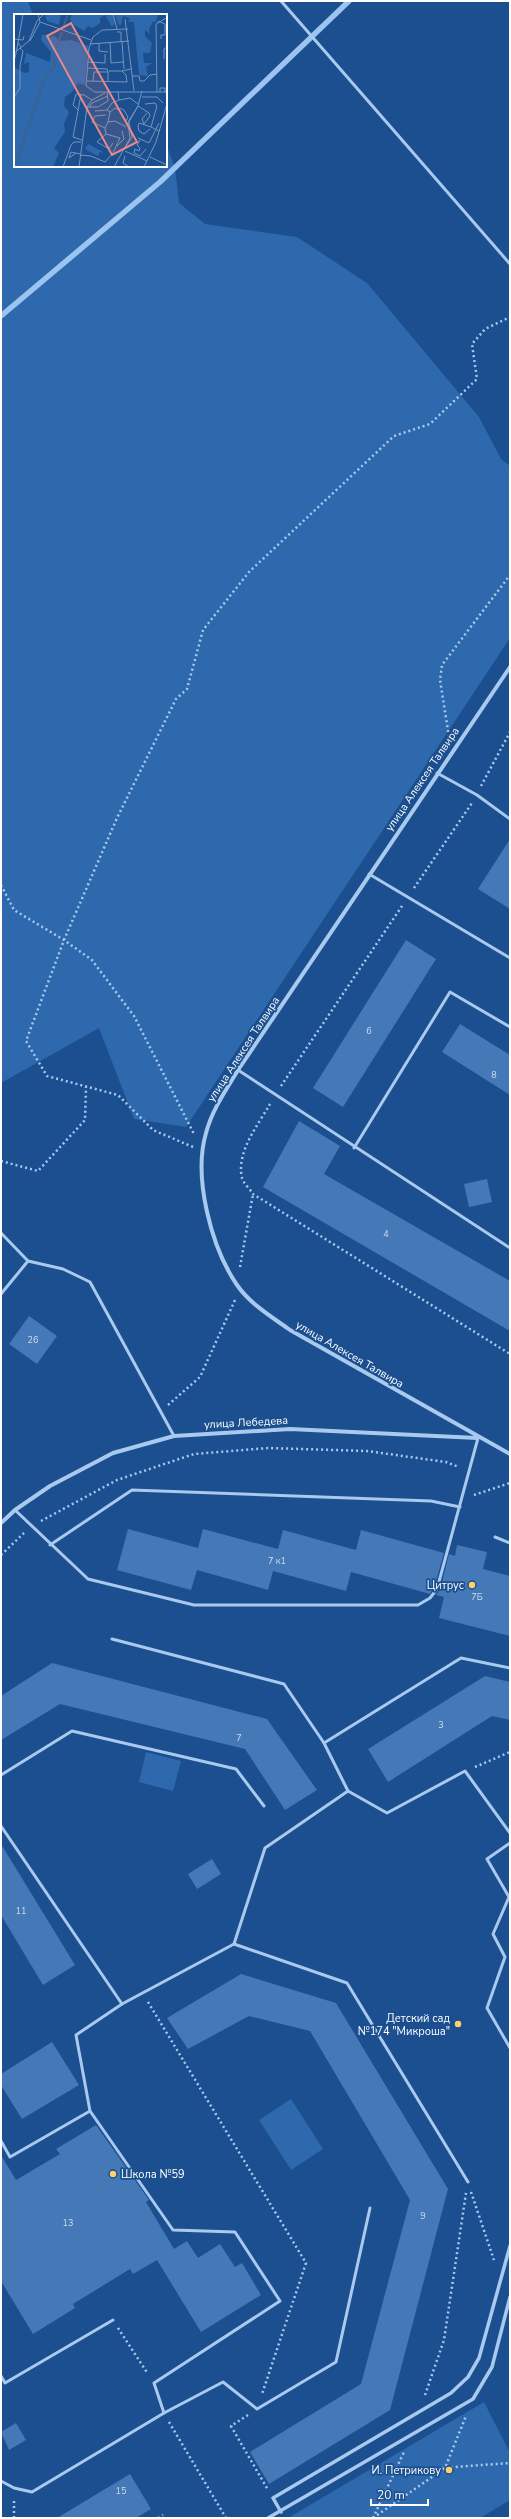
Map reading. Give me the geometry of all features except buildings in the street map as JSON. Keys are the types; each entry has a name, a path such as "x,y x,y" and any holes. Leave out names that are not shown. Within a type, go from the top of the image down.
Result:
{"street":[{"name":"улица Алексея Талвира","path":"478,1438 290,1330 258,1307 237,1285 215,1240 203,1194 201,1162 205,1133 217,1104 238,1070 437,773 510,667"},
{"name":"улица Лебедева","path":"1,1523 15,1510 50,1486 113,1453 174,1436 290,1429 478,1438 510,1454"},
{"path":"281,2512 273,2498 451,2393 468,2377 479,2358 510,2246"},
{"path":"268,2518 281,2512 473,2399 492,2367 510,2297"}],"lane":[{"path":"281,1 510,264"},
{"path":"437,773 477,795 510,819"},
{"path":"369,874 409,896 510,958"},
{"path":"354,1148 450,992 510,1027"},
{"path":"238,1070 354,1148 510,1248"},
{"path":"1,1233 28,1260 63,1269 90,1282 162,1411 174,1436"},
{"path":"1,1294 28,1260"},
{"path":"15,1510 50,1545 88,1579 194,1605 418,1605 430,1598 437,1589 478,1438"},
{"path":"50,1545 132,1490 431,1501 460,1507"},
{"path":"495,1536 510,1543"},
{"path":"112,1639 284,1684 324,1743 348,1791 387,1813 465,1771 510,1832"},
{"path":"324,1743 461,1658 510,1668"},
{"path":"1,1775 72,1731 236,1768 264,1806"},
{"path":"164,2413 154,2383 280,2300 234,2232 173,2230 90,2111 76,2035 122,2004 234,1944 265,1848 348,1791"},
{"path":"1,1826 122,2004"},
{"path":"510,1844 487,1859 509,1897 493,1934 505,1957 487,2008 510,2048"},
{"path":"234,1944 348,1983 468,2182"},
{"path":"1,2142 10,2157 90,2111"},
{"path":"1,2481 14,2488 32,2492 164,2413 223,2382 257,2409 336,2362 370,2208"},
{"path":"1,2376 5,2383 113,2320"}],"path":[{"path":"203,1151 153,1130 118,1095 47,1076 26,1041 64,940 117,818 172,706 176,699 187,689 203,630 249,572 325,498 394,436 430,424 477,379 472,344 485,329 510,317"},
{"path":"452,751 440,680 442,665 510,575"},
{"path":"510,732 477,795 275,1095 251,1137 242,1161 242,1179 253,1194 510,1354"},
{"path":"1,885 14,910 64,940 92,960 134,1016 203,1151"},
{"path":"1,1161 38,1171 85,1120 86,1087"},
{"path":"162,1411 200,1377 234,1304 253,1194"},
{"path":"1,1555 31,1526 117,1480 194,1454 268,1448 367,1451 446,1462 470,1471"},
{"path":"462,1498 510,1483"},
{"path":"465,1771 510,1752"},
{"path":"143,1993 306,2263 257,2409 231,2426 273,2498"},
{"path":"468,2182 500,2280"},
{"path":"419,2412 444,2340 468,2182"},
{"path":"113,2320 154,2383"},
{"path":"373,2518 445,2468 473,2399"},
{"path":"164,2413 226,2518"},
{"path":"373,2518 410,2437"},
{"path":"348,2473 395,2472 510,2462"},
{"path":"14,2488 14,2518"},
{"path":"158,2518 163,2515"}],"shaded area":[{"path":"1,1 28,1 33,14 14,14 14,167 167,167 167,147 175,168 179,203 205,224 297,237 367,283 479,417 501,459 510,466 510,638 186,1127 134,1119 99,1028 1,1083"},
{"path":"146,1752 181,1761 173,1791 139,1782"},
{"path":"291,2099 323,2149 291,2170 259,2120"},
{"path":"484,2402 510,2453 510,2500 480,2518 288,2518"}],"waterway":[{"path":"1,316 160,182 349,1"}],"place":[{"name":"Цитрус","path":"472,1585"},
{"name":"Детский сад №174 \"Микроша\"","path":"458,2024"},
{"name":"Школа №59","path":"113,2174"},
{"name":"И. Петрикову","path":"449,2470"}]}
